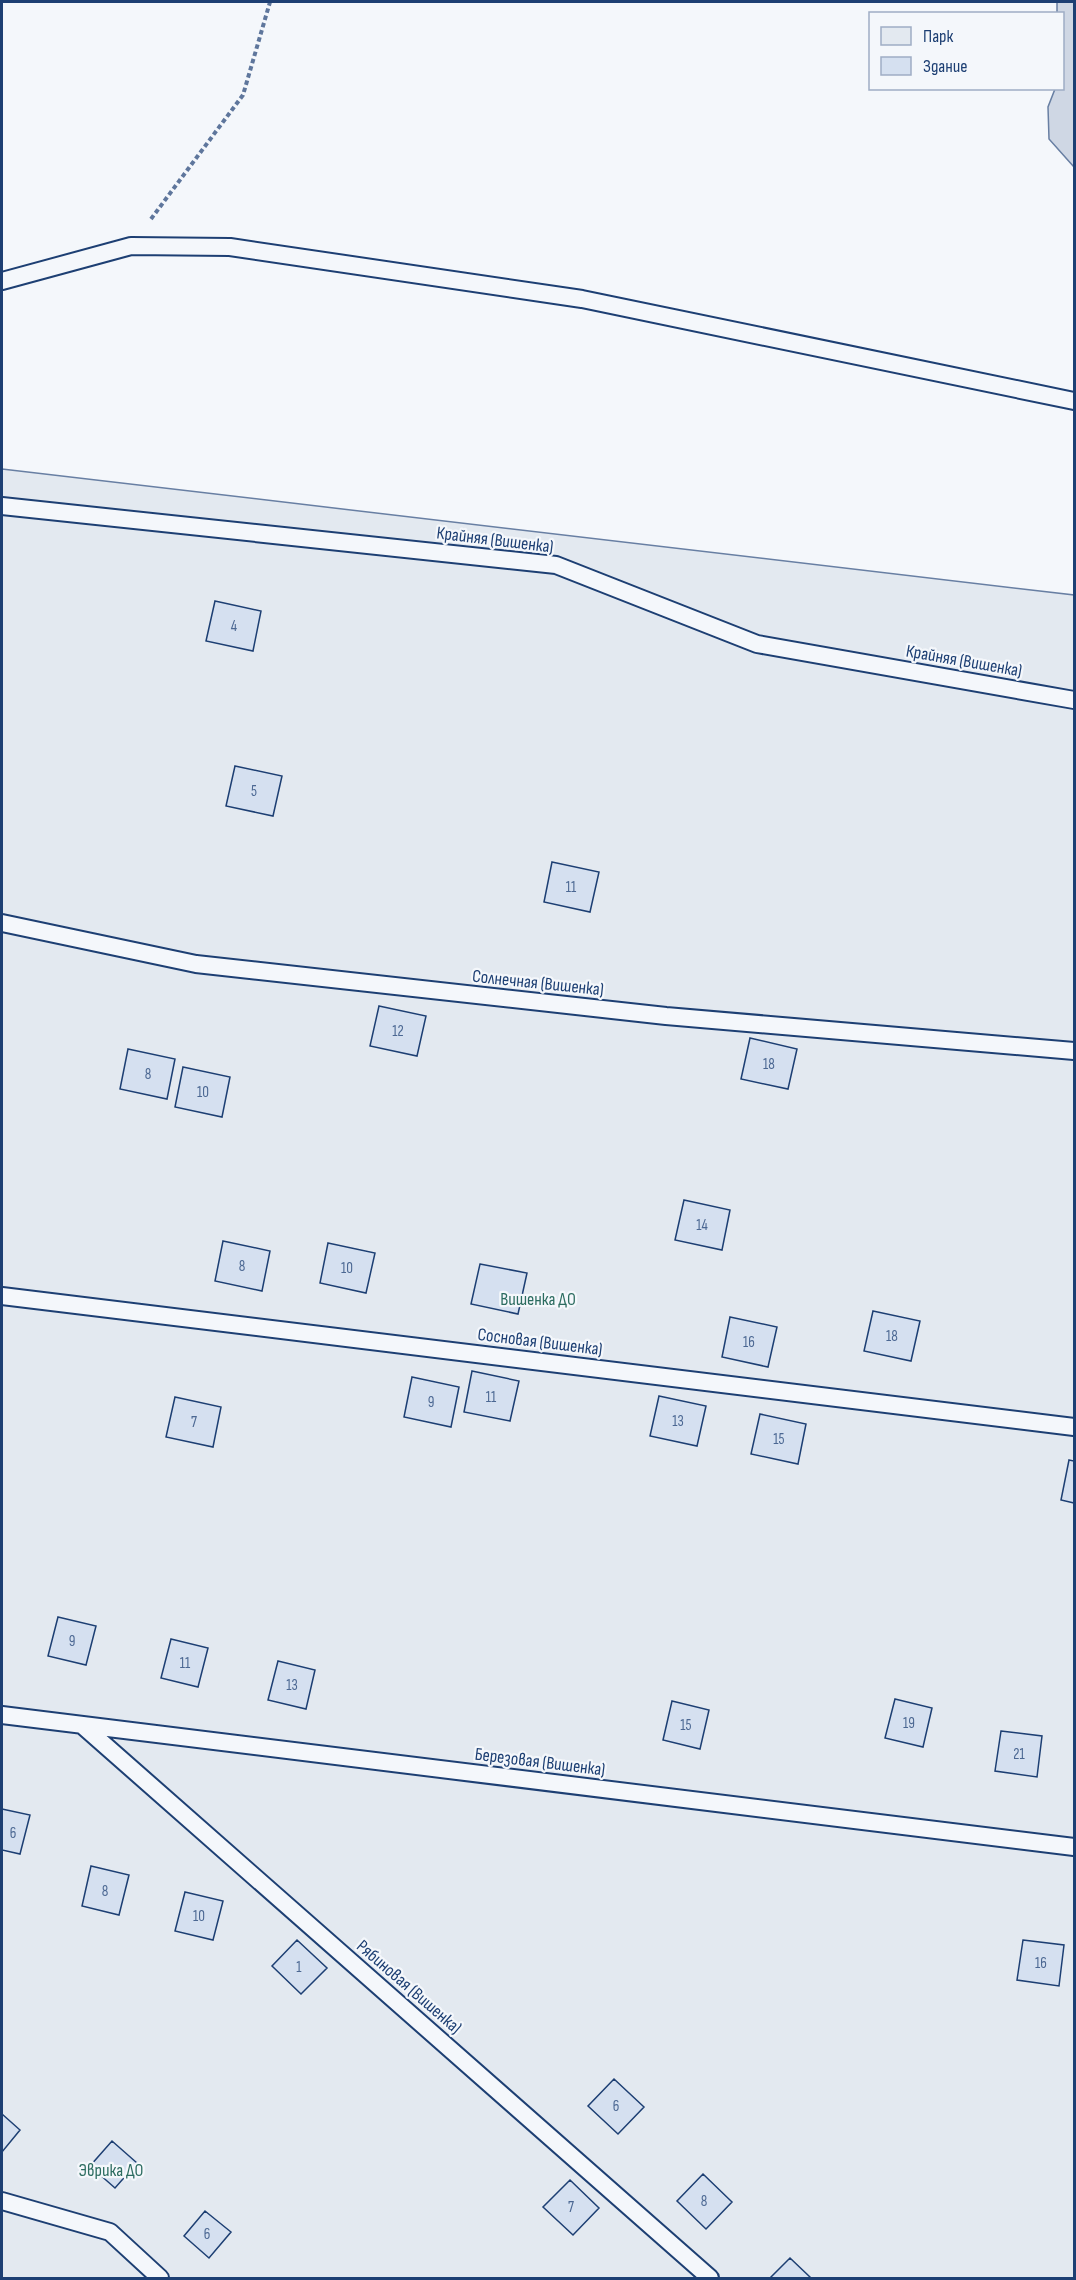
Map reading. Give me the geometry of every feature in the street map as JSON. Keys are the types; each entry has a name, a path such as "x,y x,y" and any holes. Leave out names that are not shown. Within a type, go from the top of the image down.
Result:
{"lane":[{"path":"2,281 131,246 230,247 582,299 1074,401"},
{"name":"Крайняя (Вишенка)","path":"2,506 556,565 757,644 1074,700"},
{"name":"Солнечная (Вишенка)","path":"2,923 196,964 666,1016 1074,1051"},
{"name":"Сосновая (Вишенка)","path":"2,1296 1074,1427"},
{"name":"Березовая (Вишенка)","path":"2,1716 1074,1847"},
{"name":"Рябиновая (Вишенка)","path":"82,1725 710,2278"},
{"path":"2,2201 110,2232 160,2278"}],"path":[{"path":"131,246 243,95 270,2"}],"green space":[{"name":"Вишенка ДО","path":"2,469 1074,595 1074,2278 2,2278"}],"shaded area":[{"path":"1057,2 1074,2 1074,167 1049,139 1048,107 1055,90 1064,90 1064,12 1057,12"}],"building":[{"path":"215,601 261,611 253,651 206,641"},
{"path":"235,766 282,776 273,816 226,806"},
{"path":"552,862 599,872 590,912 544,902"},
{"path":"379,1006 426,1016 417,1056 370,1046"},
{"path":"750,1038 797,1049 788,1089 741,1079"},
{"path":"128,1049 175,1059 167,1099 120,1089"},
{"path":"183,1067 230,1077 222,1117 175,1107"},
{"path":"684,1200 730,1210 722,1250 675,1240"},
{"path":"223,1241 270,1251 262,1291 215,1281"},
{"path":"328,1243 375,1253 366,1293 320,1283"},
{"path":"480,1264 527,1273 518,1314 471,1304"},
{"path":"873,1311 920,1321 911,1361 864,1351"},
{"path":"730,1317 777,1327 768,1367 722,1357"},
{"path":"472,1371 519,1381 510,1421 464,1412"},
{"path":"412,1377 459,1387 451,1427 404,1417"},
{"path":"659,1396 706,1406 697,1446 650,1436"},
{"path":"175,1397 221,1407 213,1447 166,1437"},
{"path":"760,1414 806,1424 798,1464 751,1454"},
{"path":"1069,1460 1074,1461 1074,1503 1061,1500"},
{"path":"58,1617 96,1626 86,1665 48,1656"},
{"path":"171,1639 208,1648 198,1687 161,1678"},
{"path":"278,1661 315,1670 306,1709 268,1700"},
{"path":"895,1699 932,1708 923,1747 885,1738"},
{"path":"672,1701 709,1710 700,1749 663,1740"},
{"path":"1001,1731 1042,1736 1037,1777 995,1771"},
{"path":"2,1809 30,1815 20,1854 2,1850"},
{"path":"91,1866 129,1875 119,1915 82,1906"},
{"path":"185,1892 223,1901 213,1940 175,1931"},
{"path":"297,1940 327,1968 301,1994 272,1966"},
{"path":"1023,1940 1064,1945 1059,1986 1017,1980"},
{"path":"614,2079 644,2107 618,2134 588,2106"},
{"path":"2,2114 20,2130 2,2152"},
{"path":"112,2141 137,2163 115,2188 90,2166"},
{"path":"703,2174 732,2202 706,2229 677,2201"},
{"path":"570,2180 599,2208 573,2235 543,2207"},
{"path":"205,2211 231,2232 209,2258 184,2236"},
{"path":"790,2258 811,2278 770,2278"}],"park label":[{"name":"Эврика ДО","path":"111,2170"}]}
